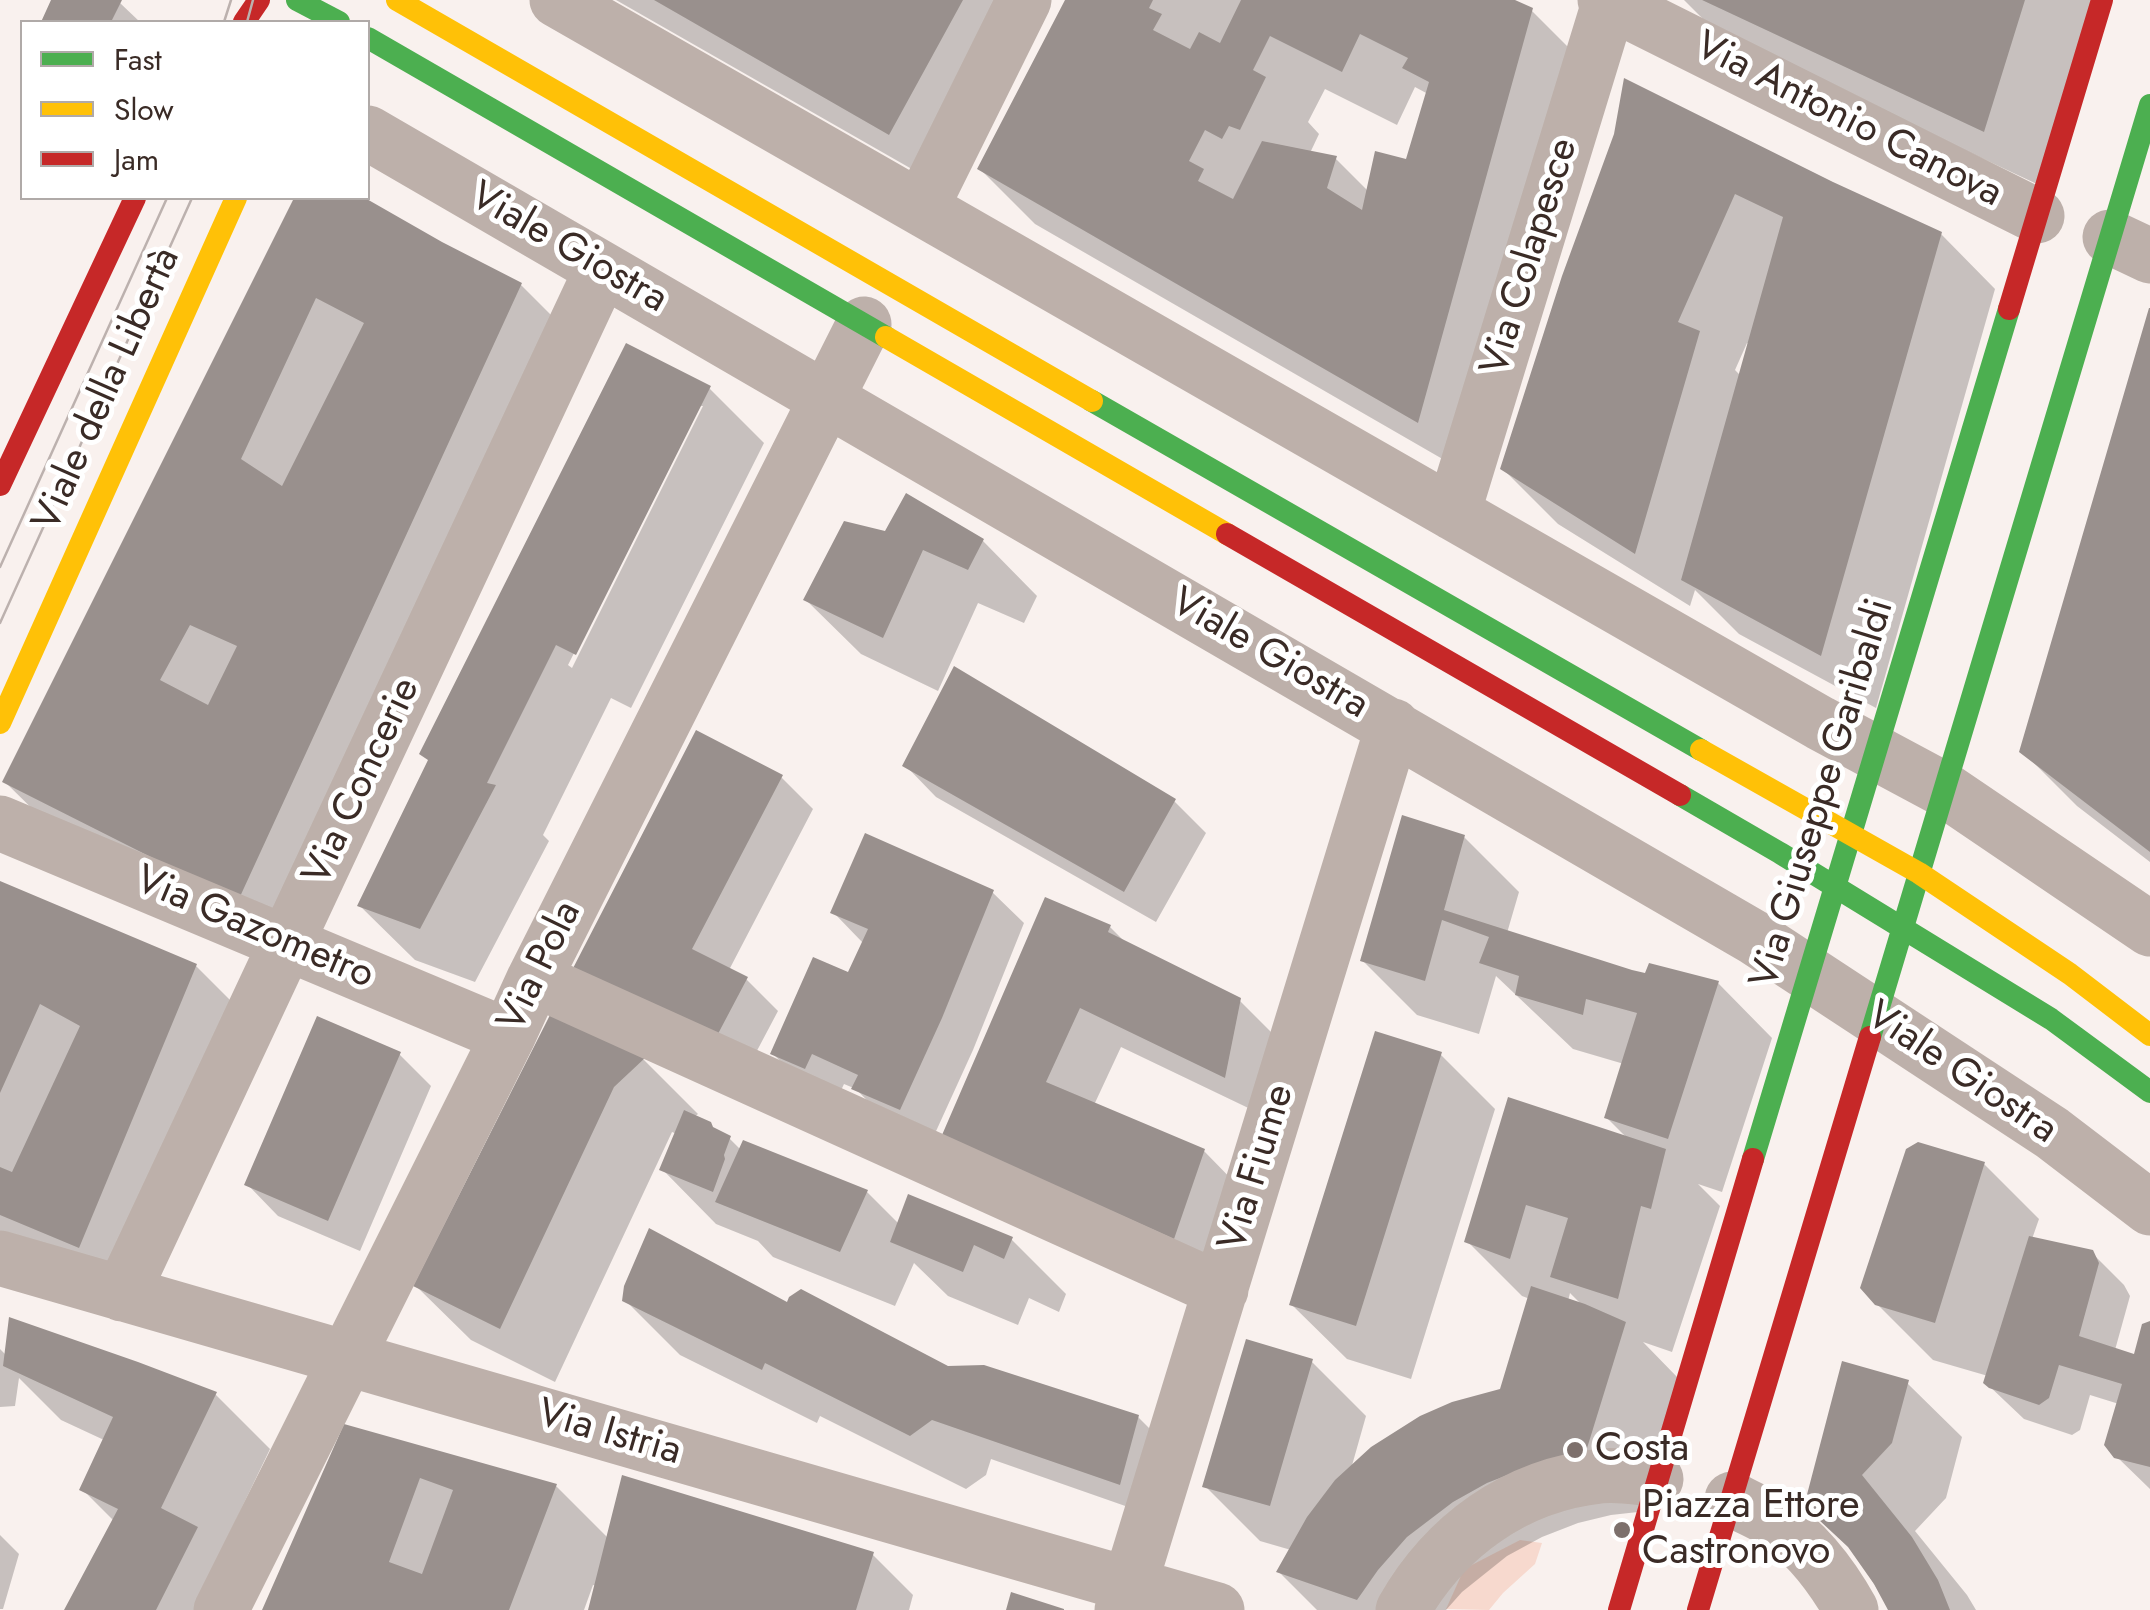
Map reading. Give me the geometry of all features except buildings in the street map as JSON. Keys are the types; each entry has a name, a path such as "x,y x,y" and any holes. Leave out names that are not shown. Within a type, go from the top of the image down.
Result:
{"main road":[{"path":"397,0 1475,622 1919,873 2070,974 2150,1035"},
{"name":"Via Giuseppe Garibaldi","path":"1619,1610 2102,0"},
{"path":"310,8 335,20"},
{"name":"Viale Giostra","path":"370,39 1835,886 2051,1018 2150,1092"},
{"path":"1698,1610 1945,790 2130,246 2150,105"},
{"name":"Viale della Libertà","path":"0,484 134,200"},
{"name":"Viale della Libertà","path":"0,723 235,200"}],"street":[{"path":"558,0 1875,754 1945,790 2150,929"},
{"path":"921,208 1024,0"},
{"name":"Via Antonio Canova","path":"1608,1 2038,216"},
{"name":"Via Colapesce","path":"1453,513 1608,1"},
{"name":"Viale Giostra","path":"370,134 1756,938 2052,1134 2150,1208"},
{"name":"Via Concerie","path":"122,1294 602,269"},
{"name":"Via Pola","path":"221,1610 864,324"},
{"name":"Via Fiume","path":"1126,1598 1393,726"},
{"name":"Via Gazometro","path":"0,822 508,1036"},
{"path":"534,979 1221,1290"},
{"name":"Via Istria","path":"0,1258 346,1358 1126,1598 1217,1610"},
{"path":"1403,1610 1420,1580 1449,1547 1482,1520 1520,1498 1562,1483 1604,1476 1656,1479"},
{"path":"1732,1500 1774,1522 1808,1550 1837,1585 1850,1610"}],"shaded area":[{"path":"1520,1540 1542,1543 1535,1564 1489,1610 1446,1609 1464,1569"}],"tram line":[{"path":"225,20 231,0"},
{"path":"248,20 253,0"},
{"path":"0,567 166,200"},
{"path":"0,623 191,200"}],"traffic: fast":[{"path":"297,0 335,20"},
{"path":"370,39 886,337"},
{"path":"1870,1037 2150,105"},
{"path":"1753,1159 2009,309"},
{"path":"1092,401 1701,750"},
{"path":"1680,795 2051,1019 2150,1092"}],"traffic: slow":[{"path":"397,0 1092,401"},
{"path":"0,723 235,200"},
{"path":"886,337 1227,534"},
{"path":"1701,750 1919,873 2070,974 2150,1035"}],"traffic: jam":[{"path":"245,20 259,0"},
{"path":"2009,309 2102,0"},
{"path":"0,485 134,200"},
{"path":"1227,534 1680,795"},
{"path":"1698,1610 1870,1037"},
{"path":"1619,1610 1753,1159"}],"place":[{"name":"Costa","path":"1575,1450"},
{"name":"Piazza Ettore Castronovo","path":"1622,1530"}]}
